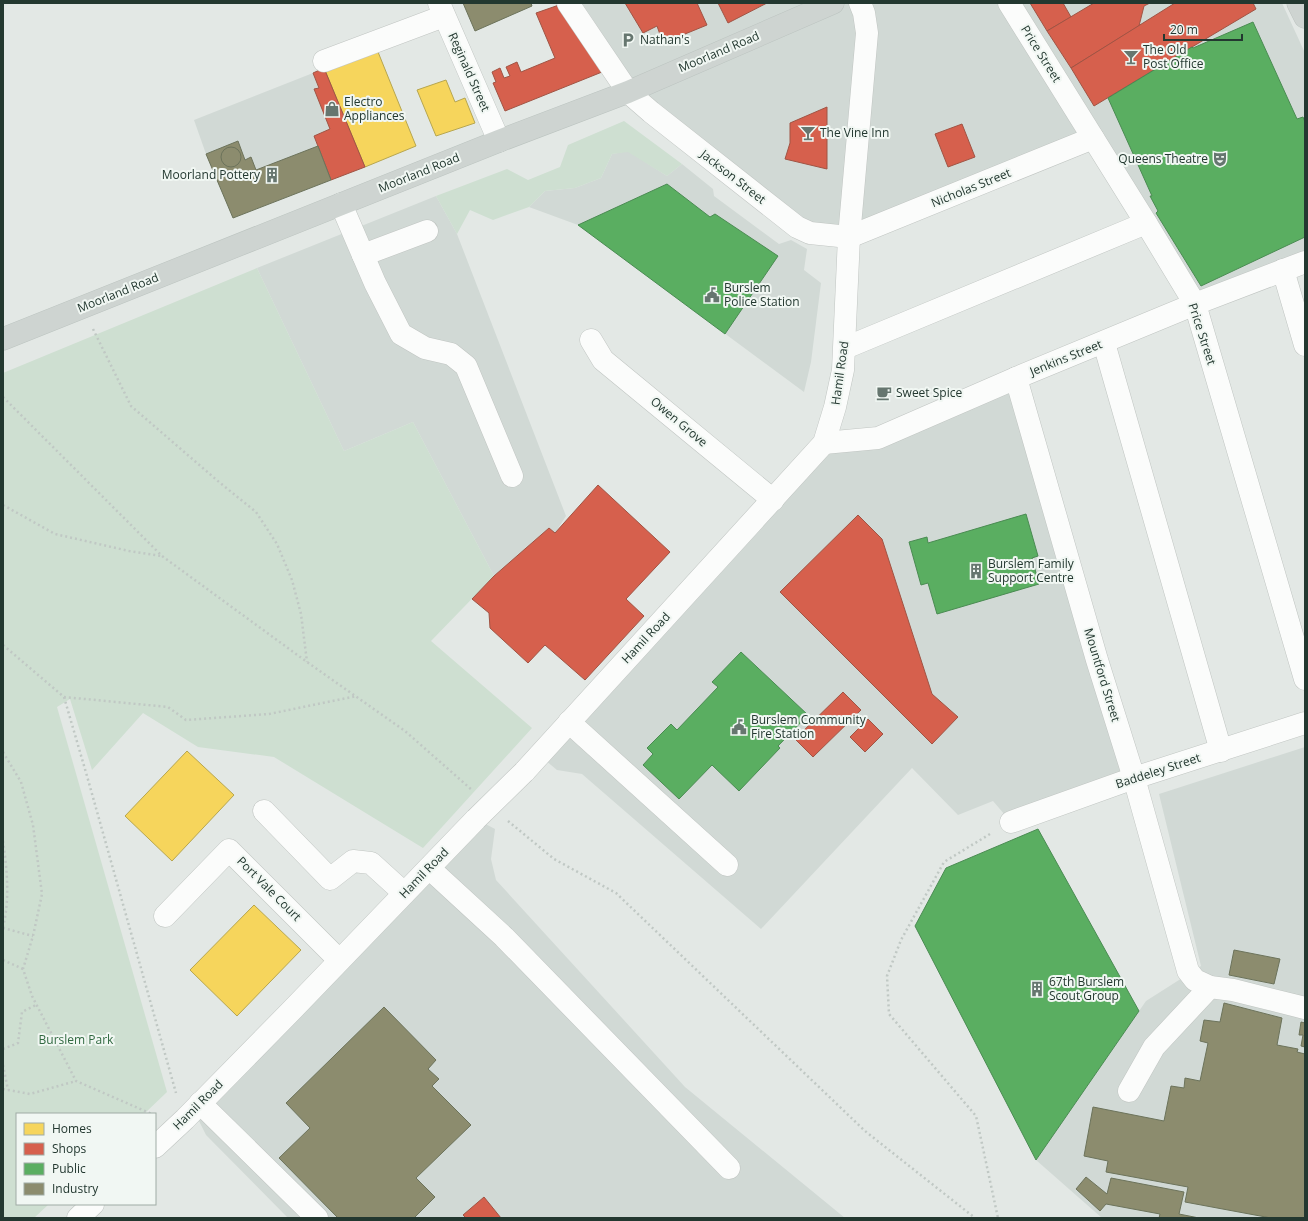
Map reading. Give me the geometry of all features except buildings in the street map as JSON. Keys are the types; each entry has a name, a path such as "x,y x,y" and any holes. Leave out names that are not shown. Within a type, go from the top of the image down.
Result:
{"main road":[{"name":"Moorland Road","path":"3,339 499,141 628,92 833,3"},
{"path":"1298,3 1305,17"}],"street":[{"name":"Jackson Street","path":"568,3 628,92 651,112 798,227 810,233 849,237"},
{"name":"Hamil Road","path":"156,1146 185,1119 476,818 524,772 824,443 836,406 843,370 849,237 867,32 864,13 860,3"},
{"name":"Price Street","path":"1009,3 1146,223 1194,304 1305,679"},
{"path":"324,61 442,9"},
{"name":"Reginald Street","path":"442,9 499,141"},
{"name":"Nicholas Street","path":"849,237 1093,138"},
{"path":"341,204 375,283 401,334 425,348 450,354 466,366 512,476"},
{"path":"844,348 1146,223"},
{"path":"363,255 427,231"},
{"name":"Jenkins Street","path":"824,443 878,438 1016,378 1104,343 1194,304 1305,262"},
{"path":"1283,270 1305,345"},
{"name":"Owen Grove","path":"591,340 604,360 773,500"},
{"path":"1104,343 1221,751"},
{"name":"Mountford Street","path":"1016,378 1097,660 1134,778 1188,971 1195,980 1210,987"},
{"path":"569,722 727,865"},
{"name":"Baddeley Street","path":"1011,822 1134,778 1305,723"},
{"path":"264,811 330,879 353,861 371,863 404,893"},
{"name":"Port Vale Court","path":"165,916 229,850 339,960"},
{"path":"429,868 510,943 729,1168"},
{"path":"1129,1091 1154,1047 1210,987 1233,990 1305,1008"},
{"path":"200,1103 317,1218"}],"path":[{"path":"82,308 131,406 256,512 277,544 292,580 301,614 307,662"},
{"path":"3,397 162,556 307,662 358,696 406,731 450,772"},
{"path":"3,506 55,534 129,551 162,556"},
{"path":"3,646 64,697 176,1092 185,1119"},
{"path":"64,697 168,707 186,720 269,714 358,696"},
{"path":"3,752 21,782 34,825 42,894 33,936 23,969 32,996 76,1081 150,1113"},
{"path":"998,1218 976,1116 889,1014 887,976 901,940 944,862 1011,822"},
{"path":"3,841 7,875 5,919 3,928 33,936"},
{"path":"532,841 554,859 616,893 865,1130 975,1218"},
{"path":"3,960 23,969"},
{"path":"3,1049 18,1043 22,1012 36,1005"},
{"path":"3,1065 8,1090"},
{"path":"3,1089 30,1094 76,1081"}],"shaded area":[{"path":"582,3 1282,3 1305,53 1305,252 1194,298 1092,145 870,232 815,228 649,104"},
{"name":"Moorland Pottery","path":"313,73 319,88 330,129 314,136 318,146 233,218 206,154 194,120"},
{"path":"628,151 667,176 682,164 713,189 714,196 779,244 791,240 807,249 804,270 821,283 811,362 804,392 578,225 529,207 545,191 575,188 601,178 612,154"},
{"path":"436,196 457,234 566,516 555,533 549,528 494,576 413,422 344,451 257,268"},
{"path":"1016,378 1134,778 1011,822 993,801 958,815 912,768 761,929 582,774 557,770 539,755 824,443 878,438"},
{"path":"1305,747 1305,1218 1102,1218 1036,1160 1146,1001 1201,966 1159,794"},
{"path":"476,819 495,829 491,859 496,880 685,1087 845,1218 288,1218 206,1135 193,1109"}],"green space":[{"path":"624,121 682,164 667,176 628,152 612,154 601,178 575,188 545,191 529,207 493,220 470,210 457,234 436,196 507,169 528,180 560,167 568,145"},
{"name":"Burslem Park","path":"257,268 344,451 413,422 494,576 431,641 532,728 423,848 274,757 198,747 143,713 92,770 70,699 57,707 167,1092 145,1113 16,1113 16,1205 48,1205 34,1218 3,1218 3,373"}],"place":[{"name":"Nathan's","path":"628,40"},
{"name":"The Old Post Office","path":"1131,57"},
{"name":"Electro Appliances","path":"332,109"},
{"name":"The Vine Inn","path":"808,133"},
{"name":"Queens Theatre","path":"1220,159"},
{"name":"Moorland Pottery","path":"272,175"},
{"name":"Burslem Police Station","path":"712,295"},
{"name":"Sweet Spice","path":"884,393"},
{"name":"Burslem Family Support Centre","path":"976,571"},
{"name":"Burslem Community Fire Station","path":"739,727"},
{"name":"67th Burslem Scout Group","path":"1037,989"}]}
